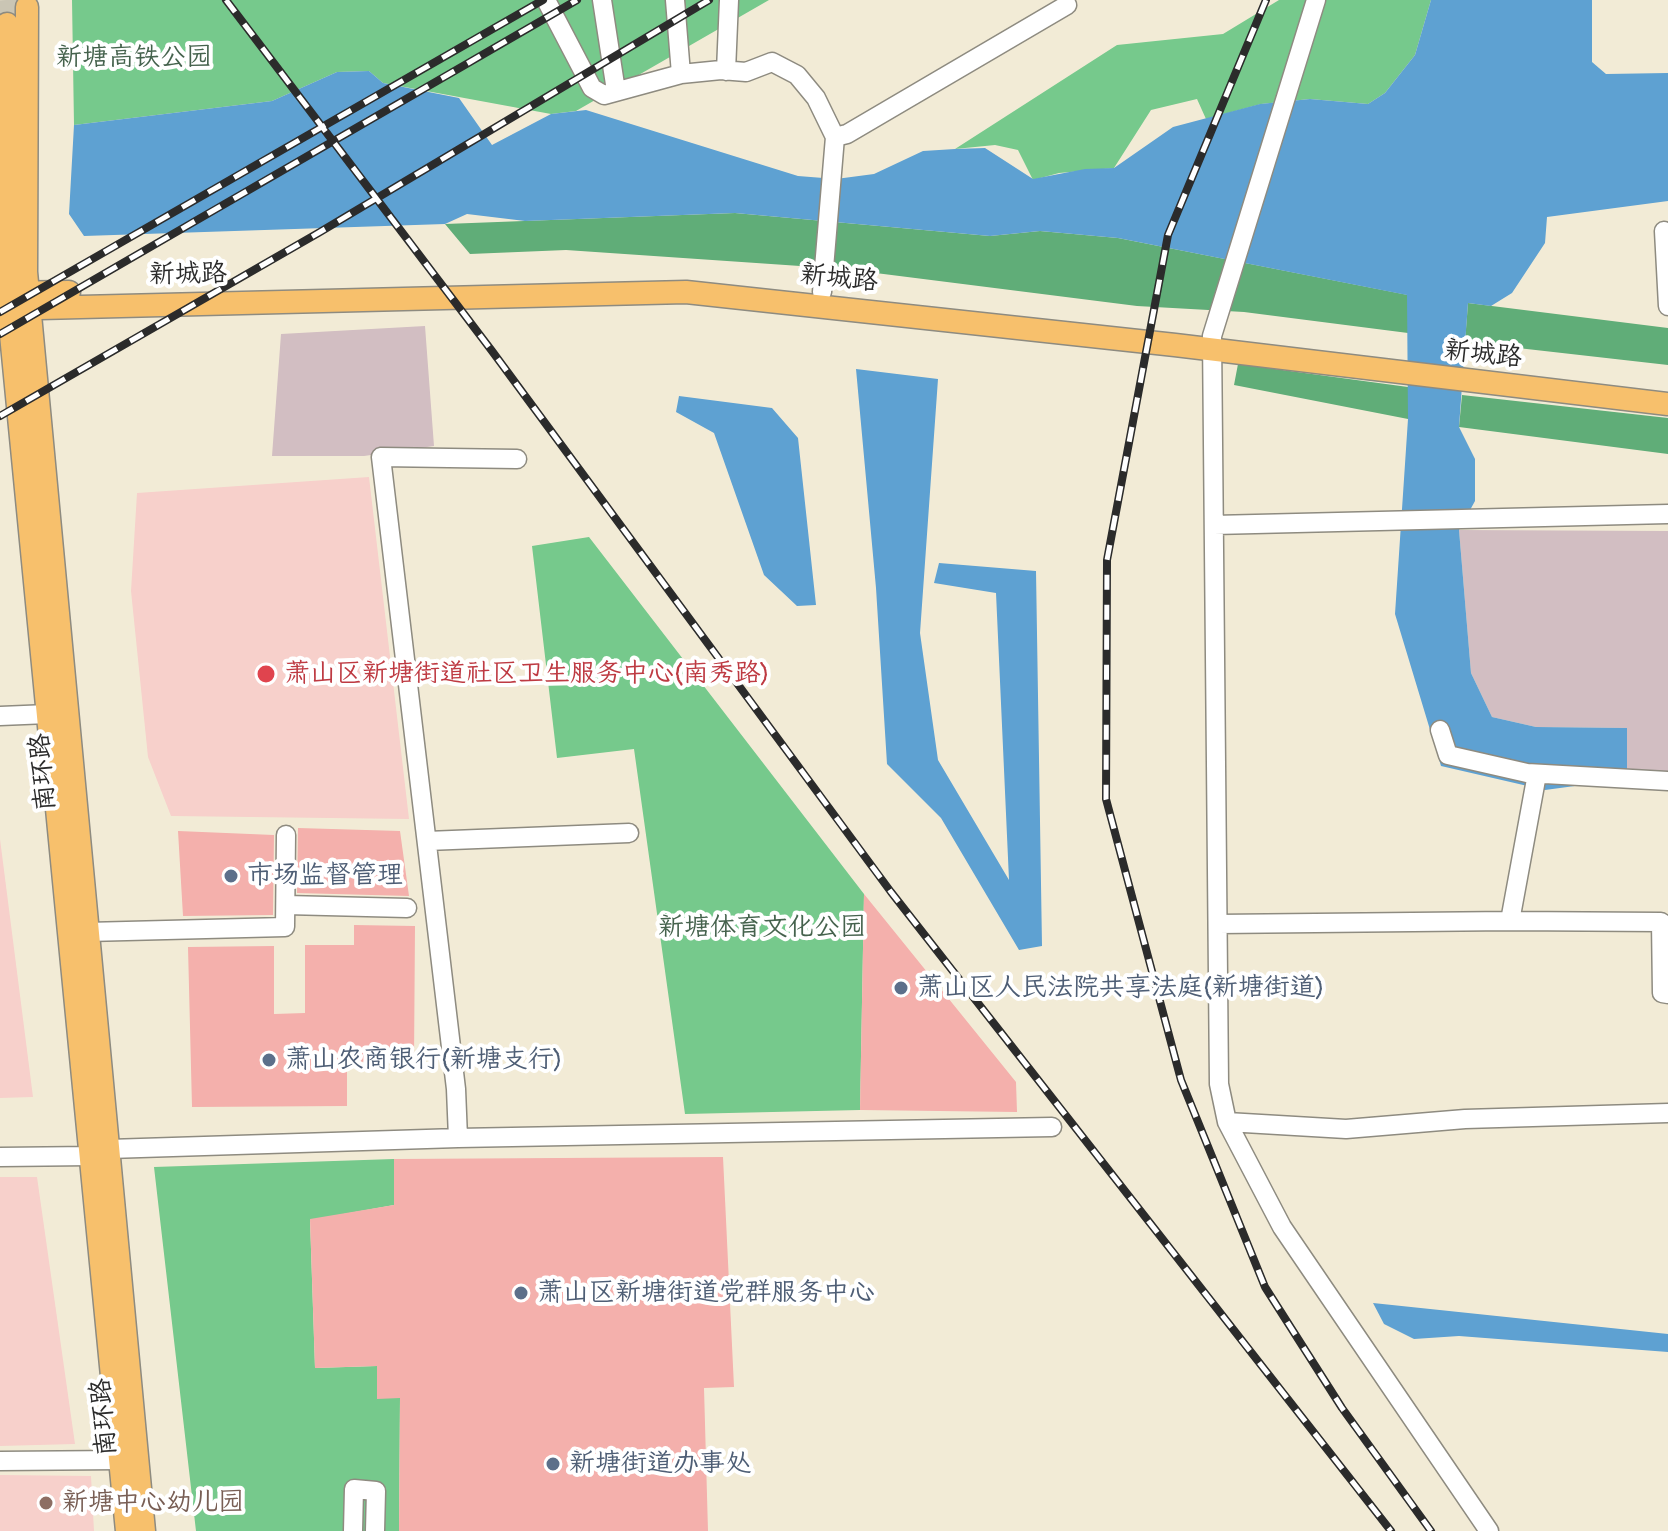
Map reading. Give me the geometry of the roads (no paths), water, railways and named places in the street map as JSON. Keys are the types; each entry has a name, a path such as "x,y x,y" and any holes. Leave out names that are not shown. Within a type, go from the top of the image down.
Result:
{"main road":[{"name":"南环路","path":"27,7 12,300 87,932 127,1531"},
{"name":"南环路","path":"7,24 12,300 48,714 144,1531"},
{"name":"新城路","path":"12,300 686,279 822,292 1668,404"},
{"name":"新城路","path":"12,300 686,292 1668,390"}],"street":[{"path":"546,0 592,88 604,95 681,74 746,72 772,62 797,75 816,98 835,137 822,292"},
{"path":"602,0 616,91"},
{"path":"675,0 681,74"},
{"path":"726,71 729,0"},
{"path":"1316,0 1225,287 1212,343 1219,1084 1227,1122 1282,1227 1489,1531"},
{"path":"835,137 847,134 1067,5"},
{"path":"1664,231 1668,306"},
{"path":"458,1138 456,1089 381,457 517,459"},
{"path":"1214,525 1668,514"},
{"path":"0,716 48,714"},
{"path":"1440,730 1448,755 1537,774 1668,781"},
{"path":"1510,921 1537,774"},
{"path":"427,841 629,833"},
{"path":"87,932 285,927 286,835"},
{"path":"286,905 407,908"},
{"path":"1218,924 1664,918 1662,993 1668,994"},
{"path":"1227,1122 1346,1129 1481,1119 1668,1113"},
{"path":"0,1157 458,1138 1052,1127"},
{"path":"0,1461 120,1460"},
{"path":"353,1531 354,1489 376,1491 375,1531"}],"water":[{"path":"1431,0 1592,0 1592,62 1606,74 1668,73 1668,201 1547,217 1545,243 1512,293 1491,306 1468,303 1459,427 1475,459 1475,501 1459,530 1471,673 1492,717 1536,727 1627,728 1627,779 1545,790 1441,766 1395,614 1408,419 1407,295 1118,238 1040,231 990,236 735,213 525,221 467,214 445,224 84,236 69,214 74,125 272,101 337,72 369,71 383,83 459,98 492,145 551,114 586,110 798,176 836,179 874,174 923,151 985,148 1033,179 1085,169 1114,168 1173,127 1260,104 1310,99 1368,104 1385,93 1415,55"},
{"path":"856,369 938,379 920,633 938,760 1009,880 996,593 934,583 939,563 1036,571 1042,946 1019,950 941,818 887,764 876,588"},
{"path":"679,396 772,408 798,438 816,605 797,606 764,575 714,433 676,412"},
{"path":"1373,1303 1668,1334 1668,1352 1459,1336 1414,1339 1384,1324"}],"tunnel":[{"path":"6,0 7,24"}],"railway":[{"path":"226,0 492,351 891,892 1391,1531"},
{"path":"0,312 543,0"},
{"path":"0,334 577,0"},
{"path":"0,416 320,232 709,0"},
{"path":"1266,0 1168,235 1107,560 1106,799 1181,1080 1265,1287 1342,1408 1431,1531"}],"place":[{"name":"萧山区新塘街道社区卫生服务中心(南秀路)","path":"266,674"},
{"name":"市场监督管理","path":"231,876"},
{"name":"萧山区人民法院共享法庭(新塘街道)","path":"901,988"},
{"name":"萧山农商银行(新塘支行)","path":"269,1060"},
{"name":"萧山区新塘街道党群服务中心","path":"521,1293"},
{"name":"新塘街道办事处","path":"553,1464"},
{"name":"新塘中心幼儿园","path":"46,1503"}],"park label":[{"name":"新塘高铁公园","path":"134,58"},
{"name":"新塘体育文化公园","path":"762,928"}]}
